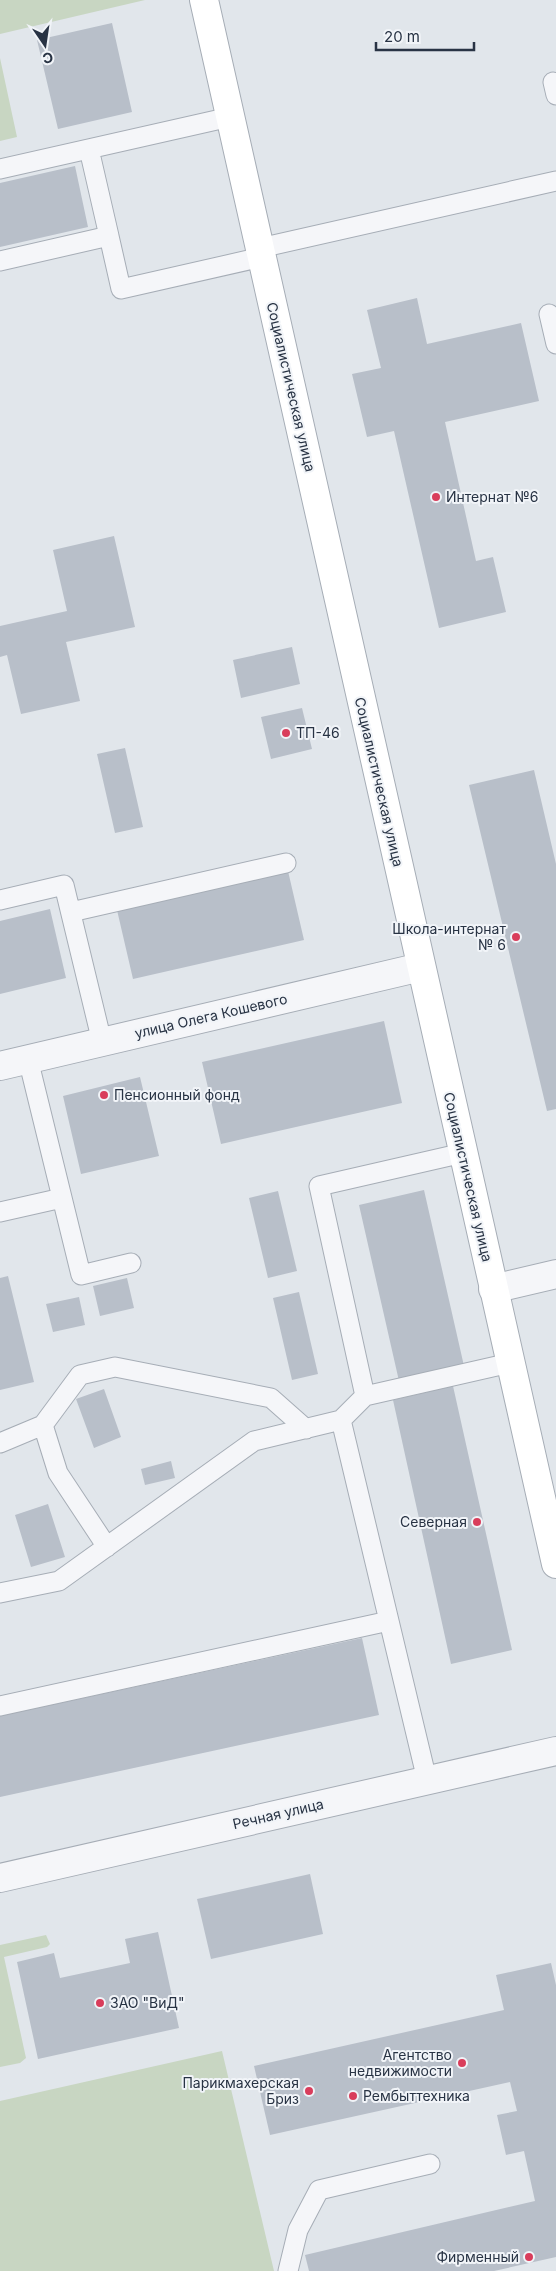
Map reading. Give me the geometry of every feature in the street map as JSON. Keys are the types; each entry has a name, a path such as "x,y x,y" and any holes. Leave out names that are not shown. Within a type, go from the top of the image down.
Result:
{"main road":[{"name":"Социалистическая улица","path":"204,0 556,1564"}],"street":[{"name":"улица Олега Кошевого","path":"0,1066 421,967"},
{"path":"493,1289 556,1274"},
{"name":"Речная улица","path":"0,1878 556,1751"}],"lane":[{"path":"0,169 230,118"},
{"path":"89,149 121,289 556,181"},
{"path":"0,261 109,236"},
{"path":"549,314 556,344"},
{"path":"71,912 286,863"},
{"path":"0,900 64,885 102,1042"},
{"path":"28,1059 81,1275 131,1263"},
{"path":"364,1396 318,1186 463,1153"},
{"path":"0,1212 62,1198"},
{"path":"0,1593 59,1581 254,1441 341,1420 364,1396 510,1363"},
{"path":"0,1443 43,1426 80,1375 115,1368 270,1398 306,1429"},
{"path":"341,1420 427,1780"},
{"path":"43,1426 58,1473 107,1547"},
{"path":"0,1706 390,1621"},
{"path":"288,2271 298,2230 319,2190 430,2164"}],"green space":[{"path":"0,0 145,0 0,34"},
{"path":"0,58 17,137 0,141"},
{"path":"46,1935 50,1944 47,1947 4,1957 26,2058 20,2063 0,2067 0,1945"},
{"path":"222,2051 274,2271 0,2271 0,2101"}],"building":[{"path":"112,23 132,112 58,129 37,40"},
{"path":"75,166 88,227 0,247 0,183"},
{"name":"Интернат №6","path":"417,298 427,344 521,323 539,401 445,422 476,561 493,557 506,612 439,628 394,431 367,437 352,374 381,368 367,310"},
{"path":"114,536 135,627 66,642 80,701 21,714 7,655 0,657 0,626 67,611 53,550"},
{"path":"292,647 300,684 241,698 233,660"},
{"name":"ТП-46","path":"302,708 312,749 271,759 261,717"},
{"path":"125,748 143,827 115,833 97,754"},
{"path":"534,770 556,864 556,1109 547,1111 469,785"},
{"path":"288,871 304,940 133,979 117,910"},
{"path":"50,909 66,978 0,994 0,921"},
{"path":"384,1021 402,1103 221,1144 202,1062"},
{"path":"140,1077 159,1156 81,1174 63,1096"},
{"path":"424,1190 464,1366 399,1381 359,1205"},
{"path":"278,1191 297,1271 268,1278 249,1198"},
{"path":"8,1276 34,1382 0,1390 0,1278"},
{"path":"127,1278 134,1308 100,1316 93,1286"},
{"path":"299,1292 318,1374 292,1380 273,1298"},
{"path":"79,1297 85,1325 53,1332 46,1304"},
{"path":"453,1386 512,1650 451,1664 393,1400"},
{"path":"104,1389 121,1437 94,1448 76,1399"},
{"path":"171,1461 175,1478 145,1485 141,1469"},
{"path":"48,1504 65,1557 31,1567 15,1515"},
{"path":"362,1638 379,1715 0,1797 0,1716"},
{"path":"310,1874 323,1934 211,1959 197,1899"},
{"name":"ЗАО \"ВиД\"","path":"158,1932 179,2028 38,2059 17,1962 54,1953 60,1978 130,1963 125,1939"},
{"name":"Рембыттехника","path":"551,1963 556,1985 556,2257 494,2271 309,2271 305,2255 535,2201 524,2151 506,2155 497,2115 517,2111 510,2082 270,2135 254,2066 504,2010 496,1975"}],"place":[{"name":"Интернат №6","path":"436,497"},
{"name":"ТП-46","path":"286,733"},
{"name":"Школа-интернат № 6","path":"516,937"},
{"name":"Пенсионный фонд","path":"104,1095"},
{"name":"Северная","path":"477,1522"},
{"name":"ЗАО \"ВиД\"","path":"100,2003"},
{"name":"Агентство недвижимости","path":"462,2063"},
{"name":"Парикмахерская Бриз","path":"309,2091"},
{"name":"Рембыттехника","path":"353,2096"},
{"name":"Фирменный","path":"529,2257"}]}
